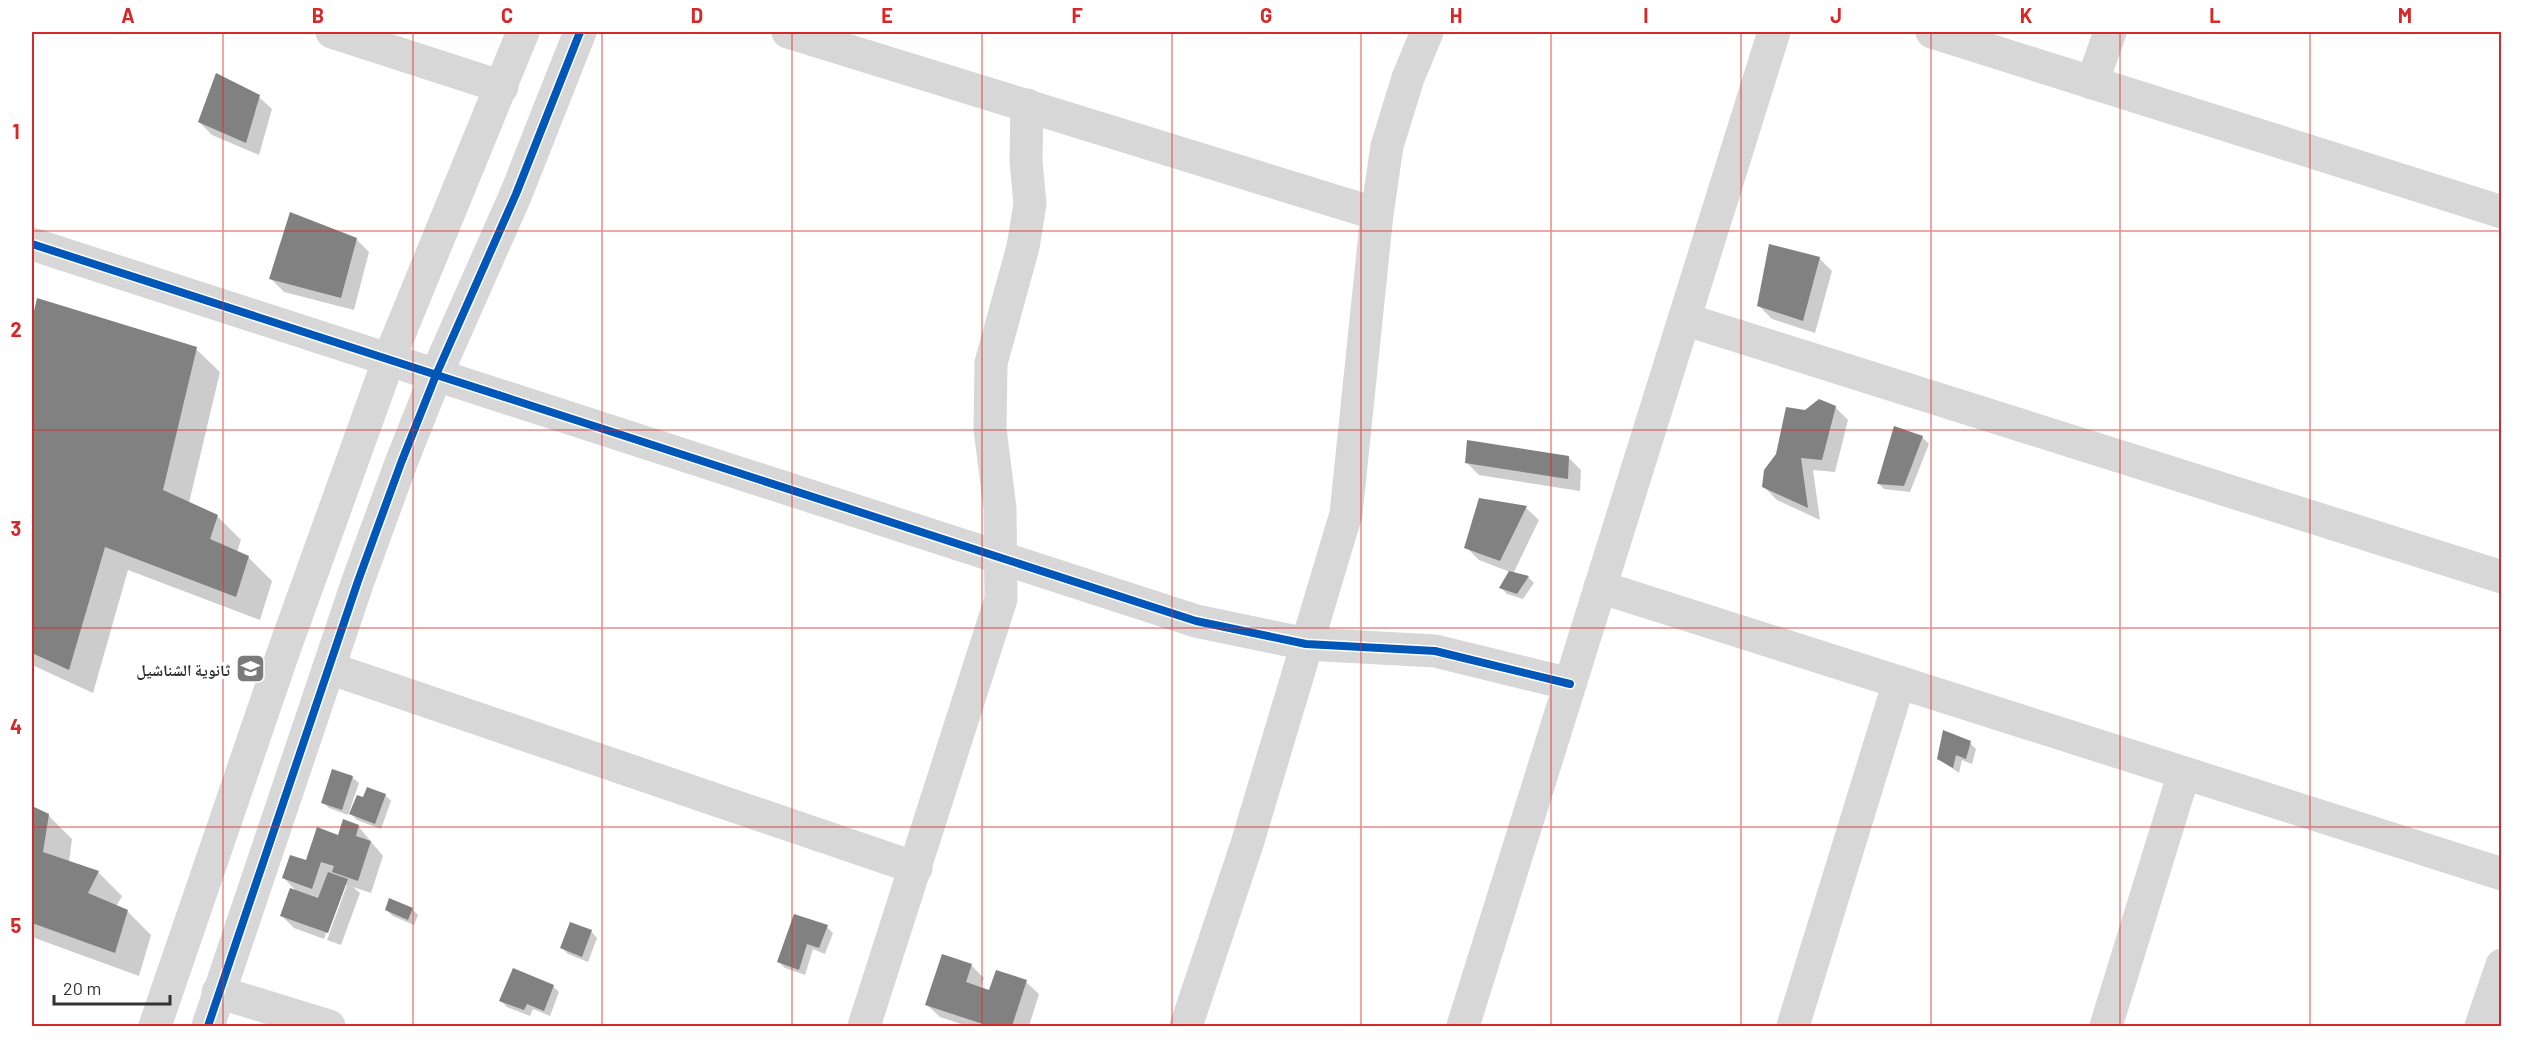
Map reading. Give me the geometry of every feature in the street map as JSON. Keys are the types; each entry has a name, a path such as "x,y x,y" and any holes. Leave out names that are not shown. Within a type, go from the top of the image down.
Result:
{"street":[{"path":"332,32 502,87"},
{"path":"155,1026 283,653 389,359 523,32"},
{"path":"208,1026 379,522 436,375 516,194 580,32"},
{"path":"788,32 1377,214"},
{"path":"1186,1026 1247,844 1346,513 1377,214 1387,146 1408,78 1427,32"},
{"path":"1463,1026 1774,32"},
{"path":"1932,32 2502,212"},
{"path":"2092,83 2110,32"},
{"path":"864,1026 1001,598 1000,508 990,429 990,363 1023,247 1028,214 1027,105"},
{"path":"32,244 1196,621 1306,644 1435,651 1570,684"},
{"path":"1684,319 2502,577"},
{"path":"1600,587 2502,874"},
{"path":"329,669 916,868"},
{"path":"1792,1026 1899,682"},
{"path":"2106,1026 2184,773"},
{"path":"2481,1026 2502,965"},
{"path":"218,992 329,1026"}],"building":[{"path":"216,73 260,95 246,143 198,122"},
{"path":"290,212 357,238 341,298 269,279"},
{"path":"1769,244 1820,257 1803,321 1757,306"},
{"path":"37,298 197,347 163,490 218,515 210,539 249,556 236,597 105,547 69,670 32,653 32,320"},
{"path":"1819,399 1836,406 1822,460 1801,458 1808,508 1762,487 1764,470 1776,454 1786,407 1805,410"},
{"path":"1894,426 1923,436 1904,486 1877,484"},
{"path":"1467,440 1569,456 1568,479 1465,463"},
{"path":"1479,498 1527,506 1500,561 1464,548"},
{"path":"1509,571 1529,576 1517,594 1499,588"},
{"path":"1943,730 1971,741 1966,759 1956,755 1953,768 1937,759"},
{"path":"332,769 353,776 342,810 321,803"},
{"path":"367,787 386,794 375,824 349,814 357,795 363,797"},
{"path":"32,806 49,814 43,852 99,871 88,893 128,910 115,953 32,923"},
{"path":"343,819 359,825 356,836 371,841 358,881 332,872 334,866 321,862 312,889 282,878 290,855 306,860 317,827 338,835"},
{"path":"328,872 348,879 328,933 280,916 290,888 318,898"},
{"path":"389,898 413,908 408,920 385,910"},
{"path":"794,914 828,925 819,948 807,944 799,970 777,962"},
{"path":"570,922 592,930 582,957 560,948"},
{"path":"942,954 972,964 966,982 989,990 996,970 1027,980 1012,1026 989,1026 925,1005"},
{"path":"513,968 554,985 544,1011 527,1004 524,1010 499,1001"}],"cycle path":[{"path":"208,1026 358,581 401,463 436,375 516,194 580,32"},
{"path":"32,244 1196,621 1306,644 1435,651 1570,684"}],"place":[{"name":"ثانوية الشناشيل","path":"251,669"}]}
